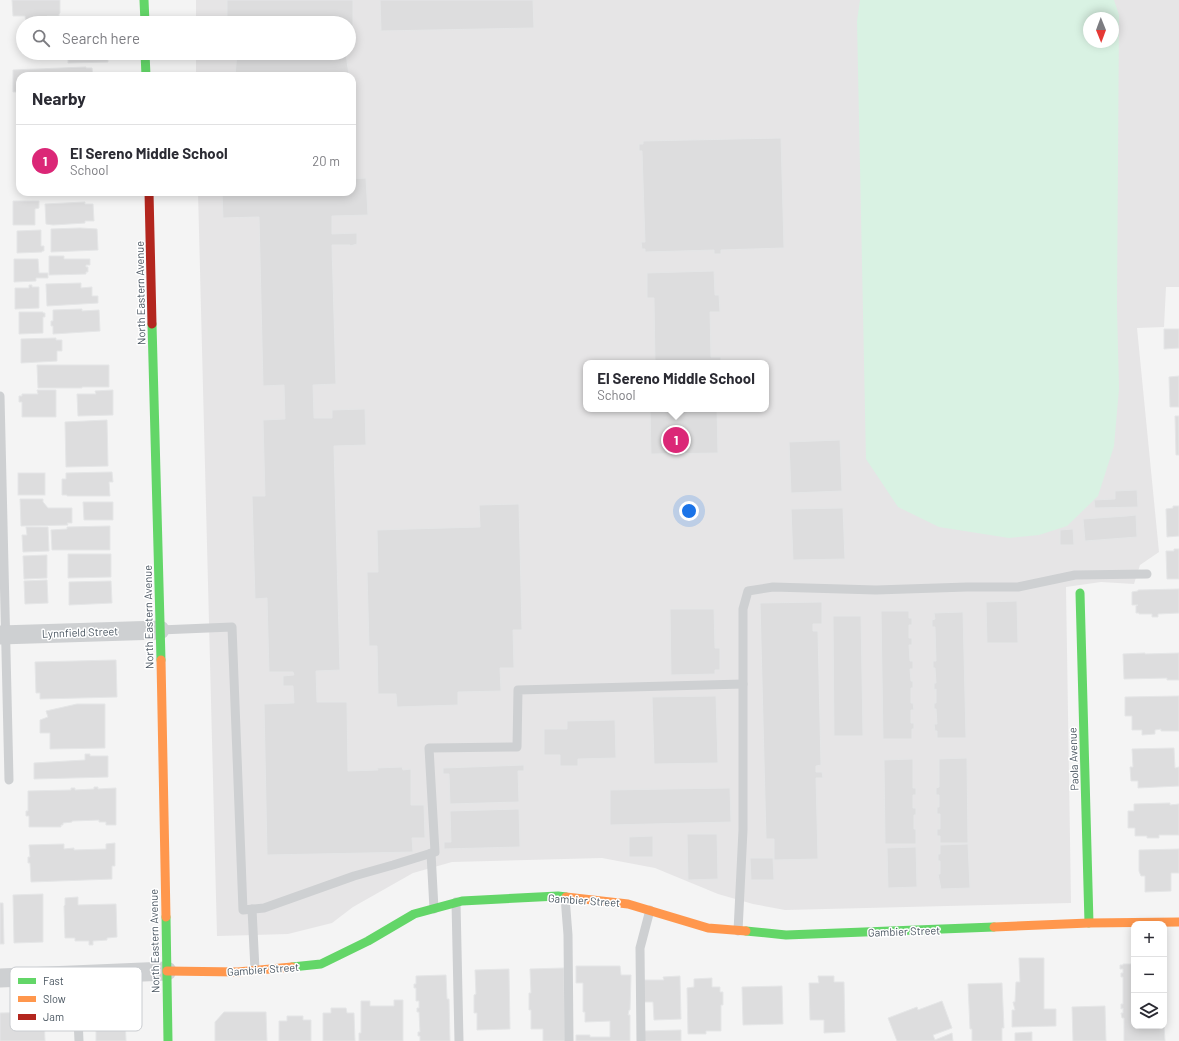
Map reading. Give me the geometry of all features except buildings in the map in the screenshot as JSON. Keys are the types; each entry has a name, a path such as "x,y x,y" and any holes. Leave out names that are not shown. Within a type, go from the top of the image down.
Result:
{"street":[{"path":"144,0 145,16"},
{"path":"145,60 146,72"},
{"name":"North Eastern Avenue","path":"149,196 168,1041"},
{"name":"Paola Avenue","path":"1080,593 1089,923"},
{"name":"Lynnfield Street","path":"2,635 160,630"},
{"name":"Gambier Street","path":"142,972 238,972 321,964 368,941 414,914 456,902 469,901 565,897 628,904 708,928 786,935 1089,923 1179,922"},
{"name":"Gambier Street","path":"0,978 10,978"}],"lane":[{"path":"0,396 2,635 8,780"},
{"path":"738,931 742,830 743,609 748,591 774,587 876,590 1018,587 1075,575 1147,574"},
{"path":"160,630 232,627 248,909 255,970"},
{"path":"248,909 264,908 354,876 435,852 429,748 517,747 518,690 743,684"},
{"path":"431,853 434,909"},
{"path":"565,897 568,935 568,1041"},
{"path":"456,902 459,1041"},
{"path":"640,1041 640,948 650,910"},
{"path":"79,1031 79,1041"}],"shaded area":[{"path":"196,0 1179,0 1179,287 1166,287 1164,327 1137,328 1159,552 1140,565 1134,584 1101,582 1066,587 1071,903 785,910 753,904 718,894 655,868 602,858 452,862 413,873 353,907 332,923 288,934 217,936 198,196 356,196 356,72 196,72 196,60 356,60 356,16 196,16"}],"green space":[{"path":"860,0 1114,0 1118,12 1083,12 1083,48 1119,48 1117,307 1119,389 1114,446 1098,496 1067,526 1039,535 1009,538 939,527 898,507 866,459 857,21"}],"traffic: fast":[{"path":"144,0 145,16"},
{"path":"145,60 146,72"},
{"path":"152,324 161,660"},
{"path":"1080,593 1089,923"},
{"path":"292,967 321,964 368,941 414,914 462,901 558,896 566,897"},
{"path":"166,917 168,1041"},
{"path":"746,931 786,935 994,927"}],"traffic: slow":[{"path":"161,660 166,917"},
{"path":"566,897 628,904 708,928 746,931"},
{"path":"994,927 1089,923 1179,922"},
{"path":"167,971 238,972 292,967"}],"traffic: jam":[{"path":"149,196 152,324"}],"place":[{"name":"El Sereno Middle School","path":"676,440"}]}
